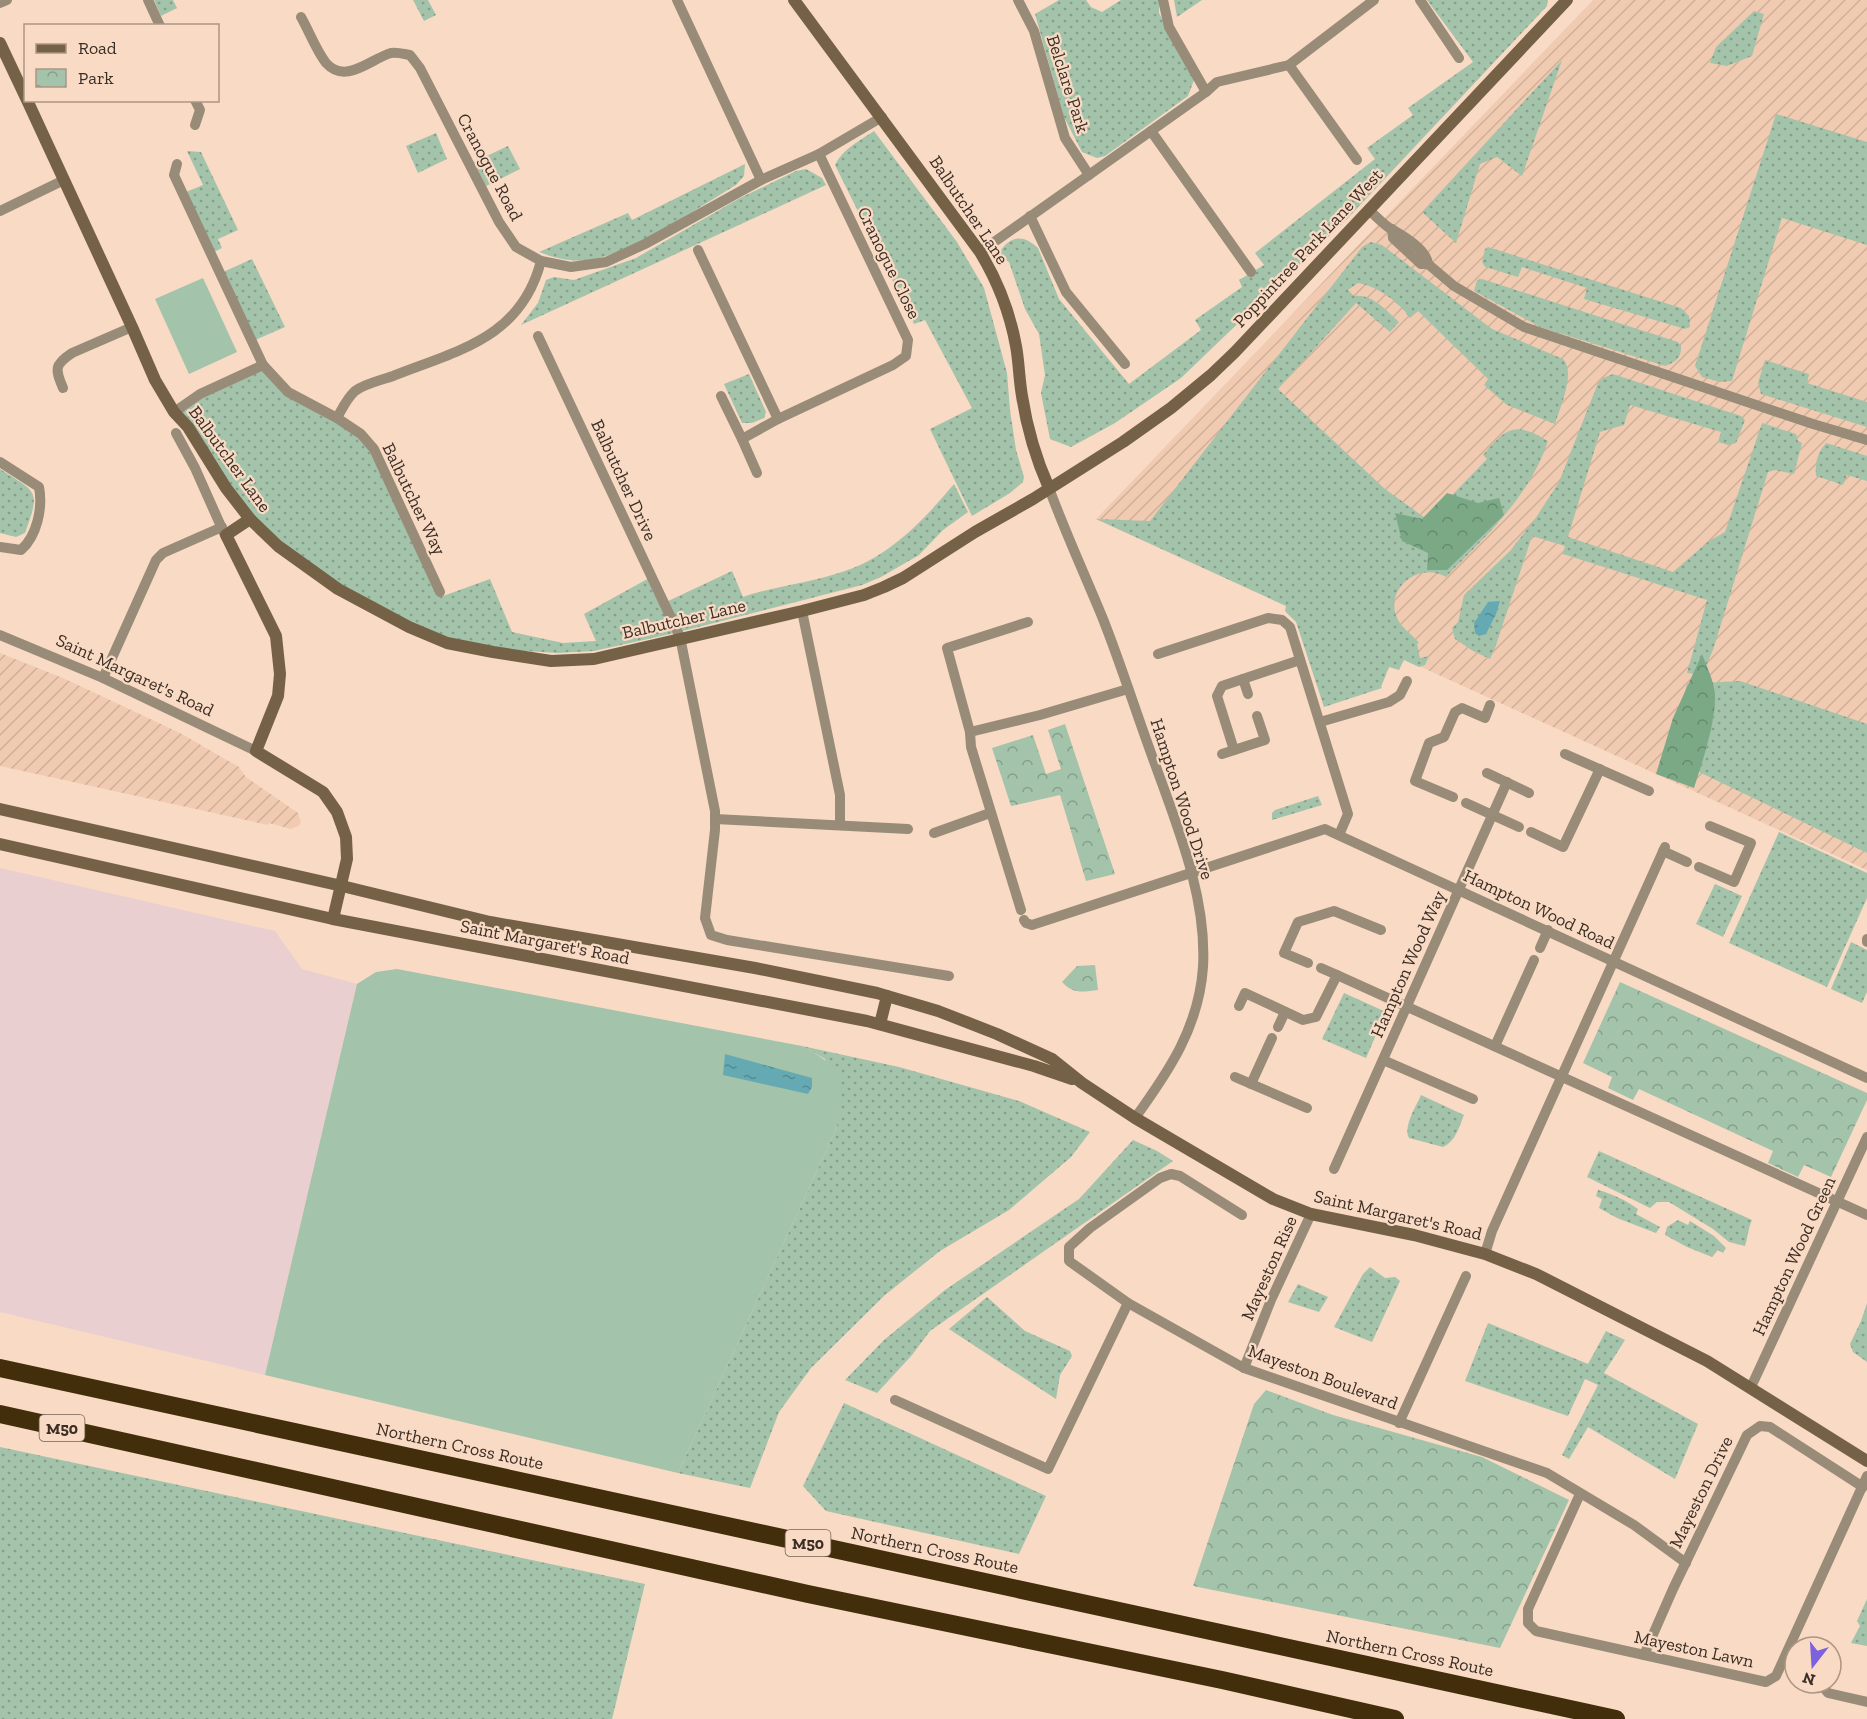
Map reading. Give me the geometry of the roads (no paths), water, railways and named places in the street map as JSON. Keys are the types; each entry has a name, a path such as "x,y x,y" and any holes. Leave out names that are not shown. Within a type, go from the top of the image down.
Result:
{"highway":[{"name":"Northern Cross Route","path":"0,1368 1616,1719"},
{"name":"M50","path":"0,1414 808,1594 1222,1680 1395,1719"},
{"path":"0,1420 125,1442"}],"main road":[{"name":"Balbutcher Lane","path":"27,102 155,380 174,412 199,442 226,489 250,519 278,546 338,589 409,627 447,642 493,652 551,661 594,659 864,595 903,578 1049,488 1033,448 1022,396 1016,345 1007,312 988,266 882,117 794,0"},
{"name":"Poppintree Park Lane West","path":"1049,488 1123,442 1171,408 1211,375 1566,0"},
{"name":"Balbutcher Lane","path":"0,43 4,61 24,96"},
{"path":"250,519 224,531 276,636 280,674 278,696 256,751"},
{"name":"Saint Margaret's Road","path":"256,751 323,792 337,812 346,837 347,859 342,886"},
{"name":"Saint Margaret's Road","path":"0,809 342,886 490,922 755,968 887,996 938,1011 998,1034 1052,1059 1082,1083 1135,1118 1273,1199 1311,1214 1414,1235 1485,1254 1536,1274 1707,1362 1867,1461"},
{"name":"Saint Margaret's Road","path":"0,844 333,919 880,1024 1034,1066 1082,1083"},
{"path":"333,919 342,886"},
{"path":"880,1024 887,996"}],"street":[{"path":"0,3 7,0"},
{"path":"148,0 159,24"},
{"path":"677,0 761,180"},
{"name":"Belclare Park","path":"1018,0 1034,31 1065,138 1089,175"},
{"path":"1163,0 1169,27 1206,92"},
{"path":"980,252 1217,82 1289,65 1374,0"},
{"path":"1420,0 1459,58"},
{"name":"Cranogue Road","path":"301,17 325,61 332,69 343,72 353,71 393,52 410,55 420,68 499,222 516,247 541,261 571,267 606,262 645,244 761,180 819,154 882,117"},
{"path":"1289,65 1357,160"},
{"path":"195,125 200,110 196,102"},
{"path":"1151,131 1251,272"},
{"name":"Cranogue Close","path":"741,439 906,356 908,340 819,154"},
{"name":"Balbutcher Way","path":"177,164 174,175 263,365 288,392 337,417 361,434 374,449 440,592"},
{"path":"0,211 64,180"},
{"path":"1369,210 1392,229 1393,238 1421,264 1428,264 1464,292 1524,327 1867,440"},
{"path":"1030,216 1066,292 1125,364"},
{"path":"698,250 778,419"},
{"path":"337,417 356,390 455,352 491,334 509,320 526,299 541,261"},
{"path":"63,388 56,373 63,359 132,327"},
{"name":"Balbutcher Drive","path":"538,336 680,638 715,819 705,918 711,935 727,940 949,976"},
{"path":"174,412 200,394 263,365"},
{"path":"721,396 757,473"},
{"path":"103,678 156,560 163,553 224,531 176,433"},
{"path":"0,462 39,487 42,500 28,544 21,550 0,547"},
{"name":"Hampton Wood Drive","path":"1049,488 1103,620 1174,815 1191,872 1203,930 1203,968 1197,1004 1186,1037 1175,1061 1135,1118"},
{"path":"802,611 840,795 840,825"},
{"path":"1158,654 1268,618 1282,620 1290,627 1348,814 1339,835"},
{"path":"934,833 990,813 947,648 1028,622"},
{"name":"Saint Margaret's Road","path":"0,635 103,678 256,751"},
{"path":"1234,750 1217,696 1222,686 1300,660"},
{"path":"1244,679 1248,694"},
{"path":"1320,722 1389,702 1400,695 1407,681"},
{"path":"970,732 1040,715 1128,689"},
{"path":"1453,797 1415,780 1429,743 1444,737 1455,712 1462,708 1485,718 1490,705"},
{"path":"1222,754 1265,740 1257,716"},
{"path":"1565,754 1649,791"},
{"path":"1531,832 1563,847 1600,769"},
{"path":"1487,773 1529,793"},
{"name":"Hampton Wood Way","path":"1334,1169 1507,782"},
{"path":"1466,803 1520,827"},
{"name":"Hampton Wood Road","path":"990,813 1022,915 1026,923 1032,925 1325,829 1867,1078"},
{"path":"715,819 908,829"},
{"path":"1699,867 1734,882 1751,843 1710,826"},
{"path":"1485,1254 1492,1231 1664,849 1686,862"},
{"path":"1308,963 1284,953 1298,922 1334,911 1380,930"},
{"path":"1540,948 1548,930"},
{"path":"1495,1046 1534,960"},
{"path":"1321,969 1867,1215"},
{"path":"1239,1006 1245,993 1304,1020 1316,1017 1337,975"},
{"path":"1278,1027 1285,1012"},
{"path":"1251,1084 1272,1038"},
{"path":"1383,1060 1473,1099"},
{"path":"1235,1077 1307,1108"},
{"name":"Hampton Wood Green","path":"1750,1387 1867,1137"},
{"name":"Mayeston Boulevard","path":"1242,1215 1180,1176 1171,1174 1160,1178 1090,1228 1069,1247 1069,1261 1128,1303 1244,1368 1547,1473 1634,1525 1686,1563"},
{"name":"Mayeston Rise","path":"1244,1368 1271,1300 1311,1214"},
{"path":"1400,1423 1466,1276"},
{"path":"895,1400 1048,1469 1128,1303"},
{"name":"Mayeston Drive","path":"1644,1655 1747,1435 1760,1426 1770,1427 1863,1487"},
{"name":"Mayeston Lawn","path":"1580,1494 1528,1608 1528,1623 1536,1631 1766,1682 1776,1676 1867,1476"},
{"path":"1837,1695 1867,1702"}],"water":[{"path":"1500,601 1486,634 1479,636 1475,633 1474,623 1488,602"},
{"path":"725,1054 812,1078 812,1087 808,1094 723,1075"}]}
